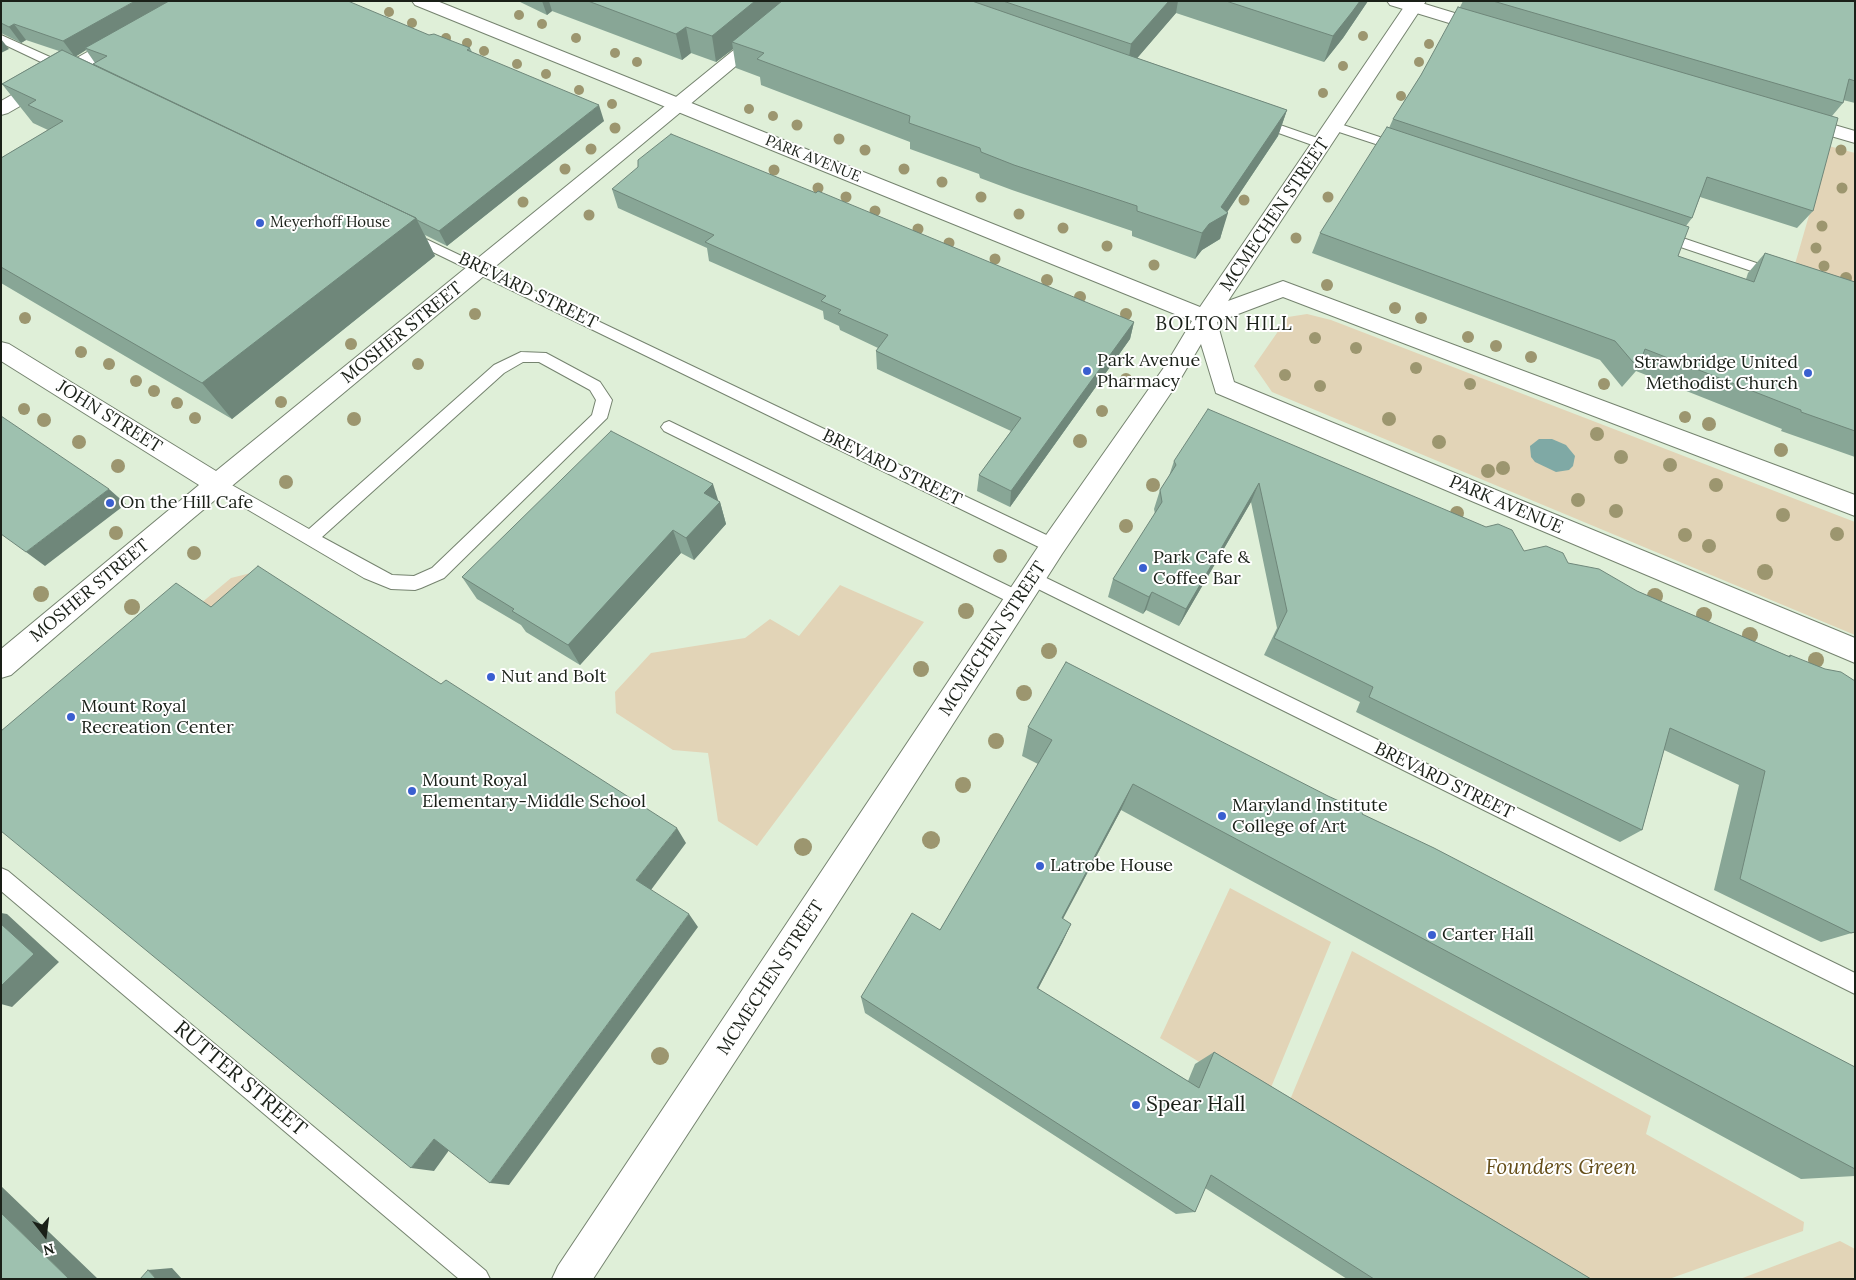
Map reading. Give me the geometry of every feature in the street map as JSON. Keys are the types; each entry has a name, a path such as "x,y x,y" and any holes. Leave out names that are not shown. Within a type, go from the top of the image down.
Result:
{"street":[{"path":"1,109 77,74 190,1"},
{"name":"PARK AVENUE","path":"421,1 1205,318 1224,387 1855,651"},
{"name":"MOSHER STREET","path":"1,666 217,484 805,1"},
{"path":"1409,3 1502,33"},
{"name":"MCMECHEN STREET","path":"571,1279 748,1014 1053,546 1173,372 1205,318 1328,135 1409,3"},
{"path":"1778,115 1855,138"},
{"path":"1205,318 1283,289 1855,506"},
{"name":"JOHN STREET","path":"1,350 217,484"}],"lane":[{"path":"1,38 77,74"},
{"path":"1251,119 1416,154"},
{"name":"BREVARD STREET","path":"397,229 1053,546"},
{"path":"1649,232 1789,279"},
{"path":"217,484 370,573 391,582 416,583 438,573 599,418 604,400 595,386 541,357 521,357 499,369 310,538"},
{"name":"BREVARD STREET","path":"669,427 1026,588 1855,984"},
{"name":"RUTTER STREET","path":"1,878 478,1279"}],"green space":[{"path":"1829,146 1855,153 1855,292 1793,271"},
{"path":"1307,314 1331,320 1855,522 1855,635 1272,392 1254,366 1288,317"},
{"path":"255,572 235,628 200,604 231,578"},
{"path":"840,585 924,622 757,846 718,821 708,753 673,750 616,713 615,692 651,653 745,638 770,619 799,636"},
{"path":"1230,888 1331,942 1265,1102 1160,1038"},
{"name":"Founders Green","path":"1352,951 1651,1116 1646,1134 1804,1222 1803,1231 1669,1279 1571,1279 1287,1107"},
{"path":"1840,1241 1855,1249 1855,1279 1740,1279"}],"water":[{"path":"1539,439 1552,439 1566,445 1575,456 1573,466 1569,470 1556,472 1535,462 1531,457 1530,446"}],"building":[{"path":"1,1 135,1 63,41 14,24 9,27 1,23"},
{"path":"169,1 348,1 429,35 434,34 470,48 467,50 599,105 439,231 416,218 93,64 107,56 85,48"},
{"path":"588,1 755,1 712,36 686,27 676,34"},
{"path":"782,1 972,1 1287,110 1221,207 1228,213 1209,224 1202,233 1137,211 1137,206 1014,165 981,152 980,148 909,123 910,116 757,59 764,53 732,42"},
{"path":"1003,1 1169,1 1131,44"},
{"path":"1226,1 1360,1 1333,36"},
{"path":"1493,1 1855,1 1855,81 1849,79 1843,103"},
{"path":"1458,7 1838,118 1813,211 1707,177 1692,218 1393,119 1421,75"},
{"path":"62,50 416,218 202,383 1,267 1,158 63,121 28,105 36,100 2,84"},
{"path":"1387,127 1689,227 1678,256 1754,282 1765,253 1855,282 1855,431 1801,412 1801,410 1645,349 1638,368 1615,341 1320,233"},
{"path":"671,134 816,193 818,191 1134,322 1011,491 979,475 1021,418 876,351 888,335 838,313 841,310 821,301 826,296 705,242 714,235 612,189 638,167 638,160"},
{"path":"1208,409 1486,527 1498,524 1512,530 1524,551 1546,546 1563,553 1568,563 1599,569 1637,591 1790,657 1790,655 1825,669 1841,672 1855,681 1855,932 1851,933 1740,879 1765,771 1670,728 1642,830 1369,697 1373,687 1274,638 1287,611 1259,483 1186,609 1152,592 1149,597 1113,579 1162,502 1160,490 1176,465 1174,461"},
{"path":"1,416 109,489 26,552 1,534"},
{"path":"611,431 713,484 704,493 720,502 686,538 673,530 568,645 512,611 514,609 462,577"},
{"name":"Mount Royal Elementary-Middle School","path":"258,566 441,684 446,680 677,828 636,880 689,914 490,1183 434,1139 411,1168 1,831 1,731 176,583 211,607"},
{"path":"1066,662 1363,812 1362,814 1434,848 1855,1067 1855,1169 1133,784 1062,918 1071,924 1037,988 1199,1088 1214,1052 1591,1279 1374,1279 1211,1175 1195,1212 861,997 912,913 940,930 1052,740 1028,727"},
{"path":"1,924 34,954 1,986"},
{"path":"1,1213 69,1279 1,1279"},
{"path":"148,1270 156,1279 140,1279"}],"place":[{"name":"Meyerhoff House","path":"260,223"},
{"name":"Park Avenue Pharmacy","path":"1087,371"},
{"name":"Strawbridge United Methodist Church","path":"1808,373"},
{"name":"On the Hill Cafe","path":"110,503"},
{"name":"Park Cafe & Coffee Bar","path":"1143,568"},
{"name":"Nut and Bolt","path":"491,677"},
{"name":"Mount Royal Recreation Center","path":"71,717"},
{"name":"Mount Royal Elementary-Middle School","path":"412,791"},
{"name":"Maryland Institute College of Art","path":"1222,816"},
{"name":"Latrobe House","path":"1040,866"},
{"name":"Carter Hall","path":"1432,935"},
{"name":"Spear Hall","path":"1136,1105"}],"district":[{"name":"BOLTON HILL","path":"1224,325"}]}
